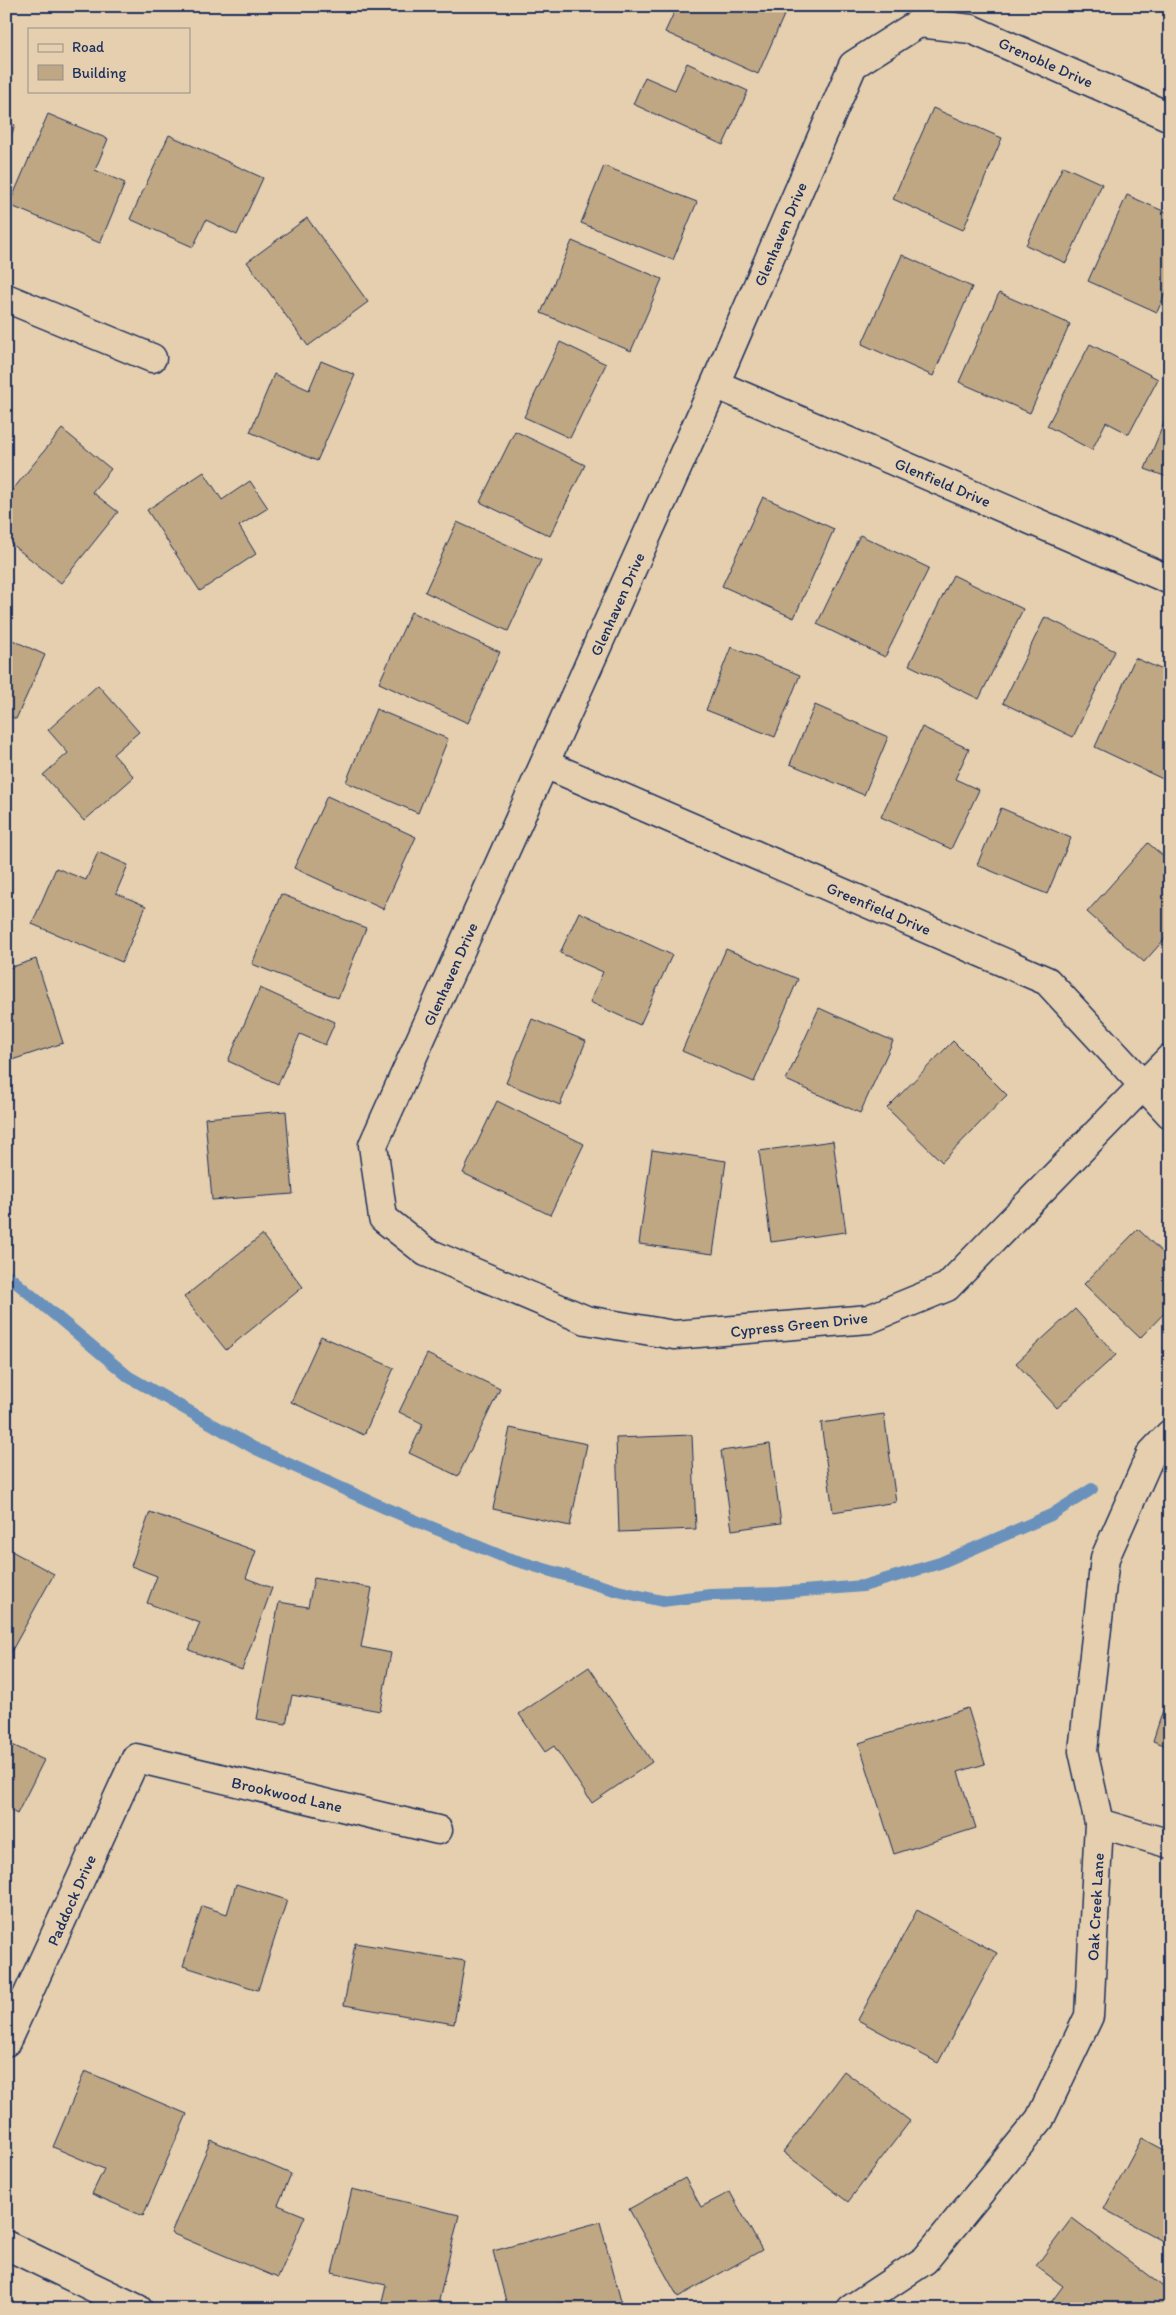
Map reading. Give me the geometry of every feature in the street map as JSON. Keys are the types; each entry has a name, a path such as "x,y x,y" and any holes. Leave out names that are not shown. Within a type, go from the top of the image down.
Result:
{"street":[{"name":"Grenoble Drive","path":"919,23 971,28 1170,117"},
{"name":"Glenhaven Drive","path":"382,1218 373,1145 715,384 853,65 919,23"},
{"path":"6,298 152,358"},
{"name":"Glenfield Drive","path":"715,384 1170,580"},
{"name":"Greenfield Drive","path":"545,764 1047,981 1142,1086 1170,1114"},
{"name":"Cypress Green Drive","path":"382,1218 426,1252 586,1320 674,1335 869,1319 947,1287 1170,1058"},
{"name":"Oak Creek Lane","path":"851,2309 925,2260 1040,2119 1089,2016 1099,1823 1083,1751 1105,1558 1151,1454 1170,1434"},
{"name":"Brookwood Lane","path":"136,1758 438,1830"},
{"name":"Paddock Drive","path":"6,2042 136,1758"},
{"path":"1099,1823 1170,1844"},
{"path":"6,2245 138,2309"}],"building":[{"path":"677,6 788,6 758,74 665,32"},
{"path":"687,63 748,91 723,145 633,104 645,77 675,90"},
{"path":"933,108 1002,138 963,230 893,199"},
{"path":"48,114 108,139 95,170 125,183 100,243 9,205"},
{"path":"6,122 15,125 6,150"},
{"path":"169,135 263,178 237,235 206,220 193,247 130,219"},
{"path":"604,166 697,202 673,260 581,223"},
{"path":"1063,166 1102,184 1066,263 1026,245"},
{"path":"1127,195 1170,214 1170,283 1157,312 1088,281"},
{"path":"307,218 368,302 308,346 247,262"},
{"path":"572,241 662,279 631,351 541,313"},
{"path":"902,255 972,287 933,376 862,344"},
{"path":"999,293 1070,324 1030,413 959,382"},
{"path":"560,342 606,364 570,438 524,417"},
{"path":"1090,344 1158,379 1129,434 1106,422 1092,450 1047,426"},
{"path":"321,361 355,375 317,461 250,432 274,374 309,390"},
{"path":"1170,408 1170,478 1145,469"},
{"path":"62,429 111,469 92,492 118,512 61,583 6,540 6,498"},
{"path":"515,431 585,465 550,536 480,502"},
{"path":"204,472 222,500 250,481 268,508 239,526 256,554 200,591 147,510"},
{"path":"763,497 834,529 794,618 722,586"},
{"path":"457,522 541,560 508,631 425,592"},
{"path":"860,535 929,568 885,657 817,624"},
{"path":"953,575 1023,609 979,699 909,665"},
{"path":"411,612 500,652 468,723 379,683"},
{"path":"1045,617 1115,651 1073,737 1003,703"},
{"path":"6,637 45,655 16,719 6,714"},
{"path":"731,647 800,675 775,737 706,710"},
{"path":"1135,658 1170,673 1170,775 1167,781 1095,747"},
{"path":"98,685 139,732 113,754 134,777 84,821 43,775 68,753 48,730"},
{"path":"815,705 888,737 864,795 790,764"},
{"path":"376,709 448,739 418,813 346,782"},
{"path":"922,727 969,749 955,779 979,790 951,849 881,817"},
{"path":"327,796 416,837 383,909 294,868"},
{"path":"1001,808 1071,838 1047,894 977,865"},
{"path":"1148,843 1170,862 1170,933 1144,962 1087,912"},
{"path":"98,852 128,865 116,893 146,906 122,962 32,924 56,868 86,880"},
{"path":"281,894 366,928 338,998 252,964"},
{"path":"579,912 672,955 640,1025 590,1002 603,972 560,953"},
{"path":"726,949 798,979 754,1082 682,1051"},
{"path":"36,959 63,1043 6,1062 6,969"},
{"path":"260,988 335,1022 325,1045 300,1034 278,1084 228,1061"},
{"path":"819,1008 893,1041 860,1113 786,1080"},
{"path":"532,1019 586,1041 560,1105 506,1083"},
{"path":"953,1041 1007,1095 942,1162 887,1108"},
{"path":"497,1101 584,1144 550,1215 463,1173"},
{"path":"286,1111 293,1194 212,1200 205,1118"},
{"path":"833,1141 846,1232 771,1242 759,1151"},
{"path":"652,1150 726,1161 713,1254 639,1244"},
{"path":"1138,1229 1170,1260 1170,1307 1140,1338 1084,1284"},
{"path":"262,1235 303,1287 226,1350 184,1297"},
{"path":"1075,1309 1116,1355 1057,1408 1016,1363"},
{"path":"321,1336 394,1368 364,1435 291,1402"},
{"path":"427,1354 500,1389 458,1476 409,1453 423,1424 399,1412"},
{"path":"884,1414 896,1502 833,1512 821,1423"},
{"path":"510,1428 587,1444 570,1526 493,1509"},
{"path":"692,1435 696,1529 619,1532 616,1438"},
{"path":"770,1444 781,1523 732,1530 721,1451"},
{"path":"150,1512 256,1551 246,1578 272,1588 242,1670 189,1650 200,1623 147,1603 157,1576 131,1566"},
{"path":"6,1548 54,1574 6,1661"},
{"path":"314,1578 372,1588 361,1647 391,1653 380,1711 292,1695 286,1724 257,1719 279,1602 308,1607"},
{"path":"589,1667 652,1762 592,1803 554,1746 545,1752 519,1714"},
{"path":"1170,1688 1170,1747 1153,1741"},
{"path":"968,1708 985,1764 958,1772 976,1828 894,1854 859,1743"},
{"path":"6,1742 44,1760 17,1814 6,1808"},
{"path":"236,1884 287,1900 258,1990 183,1966 202,1906 227,1914"},
{"path":"917,1910 997,1953 938,2063 858,2020"},
{"path":"355,1943 465,1961 454,2024 344,2005"},
{"path":"85,2071 187,2114 143,2216 92,2194 104,2169 53,2147"},
{"path":"844,2071 910,2121 848,2202 783,2152"},
{"path":"1142,2138 1166,2151 1170,2145 1170,2245 1104,2209"},
{"path":"211,2140 291,2174 278,2205 305,2216 278,2278 171,2233"},
{"path":"685,2178 701,2207 730,2192 762,2250 678,2297 629,2209"},
{"path":"352,2189 459,2215 437,2309 380,2309 386,2285 332,2273"},
{"path":"1072,2218 1170,2292 1170,2301 1164,2309 1046,2309 1063,2286 1036,2266"},
{"path":"600,2222 623,2309 566,2309 564,2302 537,2309 508,2309 493,2251"}],"waterway":[{"path":"6,1274 129,1377 254,1448 385,1508 504,1557 618,1591 662,1601 710,1595 779,1593 863,1586 940,1563 1051,1515 1092,1489"},
{"path":"1164,1466 1170,1464"}]}
